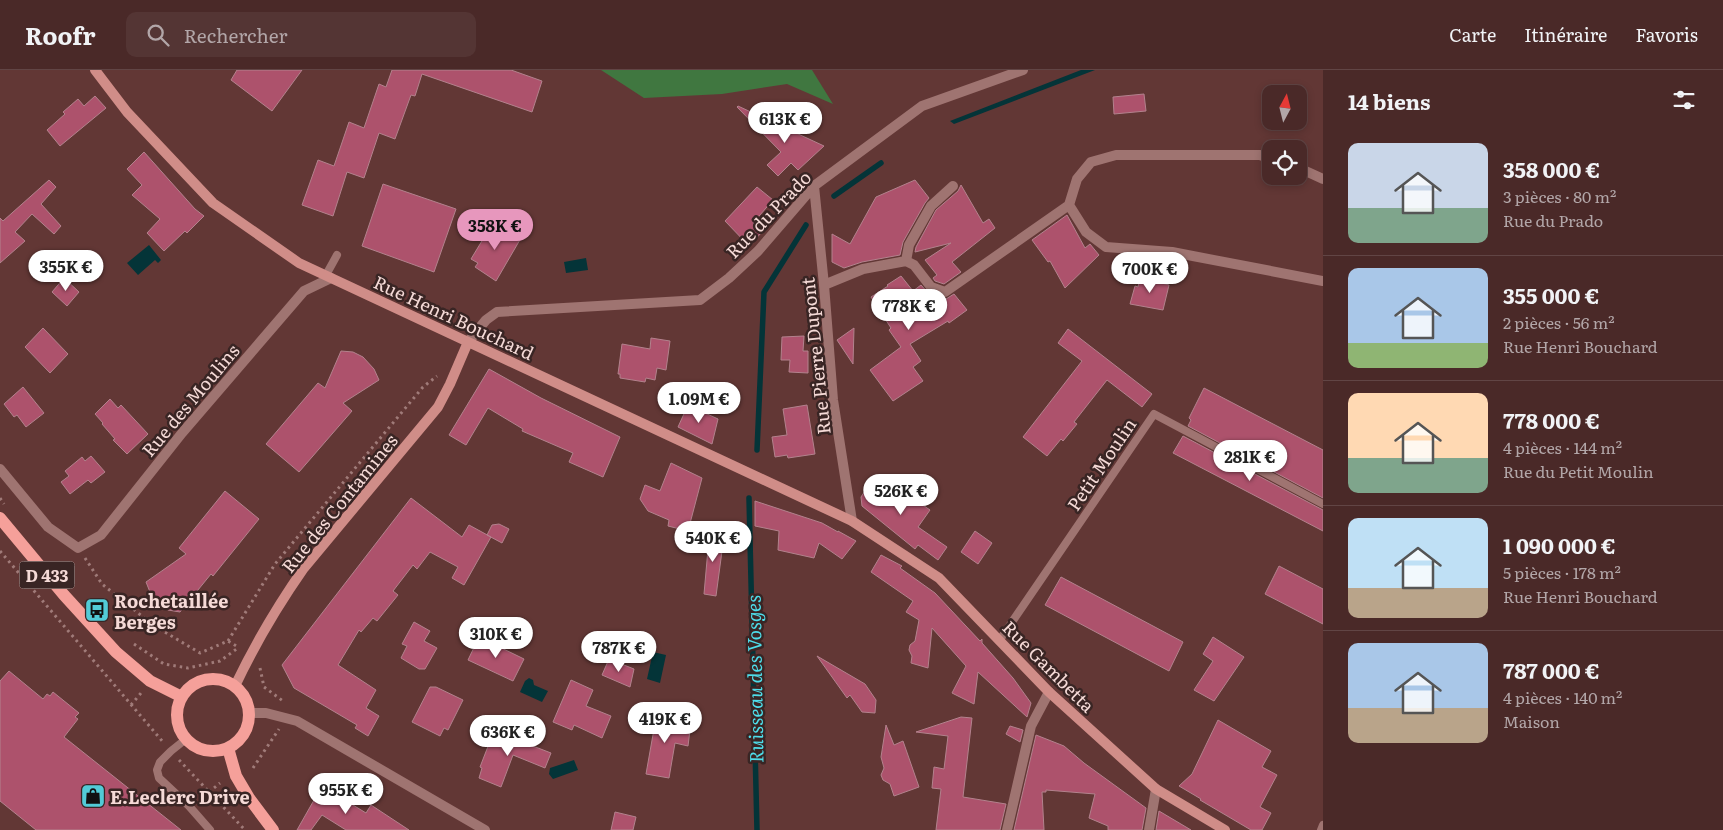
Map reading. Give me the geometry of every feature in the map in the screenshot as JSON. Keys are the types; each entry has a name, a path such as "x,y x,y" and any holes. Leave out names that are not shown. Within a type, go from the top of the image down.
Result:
{"main road":[{"name":"D 433","path":"0,518 64,595 116,652 150,681 182,697"},
{"path":"212,678 224,680 235,686 248,703 250,713 244,734 237,742 228,748 209,751 199,748 186,739 177,719 182,697 189,688 200,681 212,678"},
{"path":"228,748 236,776 249,798 273,830"}],"street":[{"name":"Rue Henri Bouchard","path":"95,70 126,112 213,203 299,263 852,521"},
{"name":"Rue du Prado","path":"468,342 486,320 497,312 700,300 729,278 758,251 814,186 922,106 1024,70"},
{"path":"824,285 863,268 906,261 914,265 932,287 944,292 1069,205 1077,179 1091,162 1116,155 1262,156"},
{"path":"1307,172 1323,179"},
{"name":"Rue Pierre Dupont","path":"814,186 833,400 852,521"},
{"path":"906,261 909,245 931,206 953,186"},
{"path":"1069,205 1086,232 1106,247 1172,252 1323,281"},
{"name":"Rue des Moulins","path":"78,548 101,535 182,433 304,291 329,276"},
{"name":"Rue des Contamines","path":"235,686 250,653 288,590 304,568 438,407 468,342"},
{"path":"0,469 48,527 78,548"},
{"name":"Rue Gambetta","path":"852,521 939,578 1049,692 1156,789 1225,830"},
{"path":"1007,830 1031,726 1049,692"},
{"path":"250,713 266,713 297,722 485,830"},
{"path":"1148,830 1156,789"}],"lane":[{"path":"329,276 337,255"},
{"name":"Petit Moulin","path":"999,641 1154,414 1323,504"},
{"path":"186,739 171,750 160,762 157,770 159,778 189,806 210,830"},
{"path":"1320,830 1323,825"}],"path":[{"path":"78,548 102,584 153,625 200,653 228,642 262,583 288,547 423,387 436,376"},
{"path":"0,551 131,705 245,830"},
{"path":"164,664 188,668 220,661 239,648 228,642"},
{"path":"260,665 264,687 285,702"},
{"path":"131,705 141,692"},
{"path":"253,768 280,727"},
{"path":"209,792 220,783"}],"green space":[{"path":"601,70 812,70 833,104 787,84 722,94 644,98"}],"water":[{"path":"1081,70 1095,70 954,124 950,121"},
{"path":"149,245 161,260 158,263 155,260 138,275 127,263"},
{"path":"586,258 588,270 566,273 564,262"},
{"path":"653,652 666,655 660,683 647,679"},
{"path":"529,678 533,680 534,685 548,691 542,702 520,692 525,681"},
{"path":"574,760 578,770 553,779 549,774 550,768"}],"building":[{"path":"237,70 302,70 272,111 231,80"},
{"path":"392,70 511,70 542,81 532,112 422,74 415,96 411,95 395,139 379,133 364,178 347,172 333,216 302,205 318,160 334,166 349,122 364,128 379,84 386,87"},
{"path":"1144,94 1146,111 1114,114 1113,97"},
{"path":"95,96 106,108 60,146 47,130 78,99 84,106"},
{"path":"738,106 824,146 798,170 791,163 778,176 767,165 781,152"},
{"path":"144,152 195,209 204,216 187,233 185,231 164,251 147,233 160,219 132,195 142,185 127,169"},
{"path":"49,180 56,187 41,204 61,226 54,234 32,214 15,232 25,241 0,263 0,218 3,221"},
{"path":"915,180 929,198 903,242 900,255 862,262 844,268 832,262 832,234 850,244 876,197"},
{"path":"383,184 456,209 434,272 362,246"},
{"path":"961,185 983,223 989,219 995,228 952,262 961,272 944,284 935,281 933,278 937,275 925,260 951,243 915,252 936,210 958,191"},
{"path":"757,187 773,200 753,223 762,232 749,246 725,221"},
{"path":"1067,215 1085,248 1090,244 1099,255 1065,288 1050,261 1048,262 1032,240"},
{"path":"494,221 521,238 496,281 475,267 478,263 471,259"},
{"path":"901,276 913,291 921,285 928,293 946,299 954,294 967,310 949,323 948,321 910,344 921,361 913,367 923,381 893,401 870,370 901,347 889,330 891,328 871,297"},
{"path":"1140,277 1169,285 1163,310 1130,304 1135,286 1138,287"},
{"path":"64,278 79,292 67,306 52,292"},
{"path":"43,328 68,354 50,373 25,347"},
{"path":"854,328 853,364 837,340"},
{"path":"1068,329 1152,394 1142,407 1107,380 1074,422 1077,424 1047,456 1023,437 1082,361 1058,343"},
{"path":"804,336 803,351 808,351 808,373 789,372 790,360 781,360 782,337"},
{"path":"651,338 670,341 666,370 657,368 655,380 646,378 645,382 620,378 620,374 618,374 622,344 650,349"},
{"path":"341,351 353,352 363,357 374,369 379,380 343,403 352,411 299,472 266,444 318,383 325,388"},
{"path":"489,369 541,398 620,437 603,477 569,462 573,453 522,431 523,429 488,408 466,445 449,435"},
{"path":"23,387 44,413 26,427 17,415 14,417 4,404"},
{"path":"1204,388 1323,450 1323,498 1188,426 1191,420 1189,418"},
{"path":"110,399 118,408 121,405 148,434 127,454 113,440 115,439 95,414"},
{"path":"688,405 718,419 712,444 678,427"},
{"path":"807,405 815,454 788,458 787,455 775,457 772,437 787,435 783,409"},
{"path":"1183,436 1323,510 1323,531 1173,453"},
{"path":"91,456 105,472 91,483 88,480 70,494 61,482 69,476 65,471 82,457 85,461"},
{"path":"671,463 702,478 688,531 668,526 669,520 648,511 640,499 645,485 660,491"},
{"path":"874,477 893,492 897,487 930,510 918,527 947,547 938,560 918,545 915,549 862,506 861,497"},
{"path":"225,491 259,519 213,576 211,574 180,612 168,610 155,600 146,582 186,554 179,548"},
{"path":"411,498 462,537 469,525 491,537 464,585 452,578 458,567 430,552 417,569 413,565 393,591 398,595 377,621 373,618 361,632 359,630 338,665 376,690 366,708 379,716 368,736 355,728 357,725 294,688 282,665"},
{"path":"755,501 822,523 856,541 842,559 819,543 814,558 778,550 779,531 755,526"},
{"path":"499,524 509,529 502,543 487,535 492,525"},
{"path":"975,531 992,543 978,564 961,552"},
{"path":"708,534 724,536 716,596 704,594 708,549 705,548"},
{"path":"881,555 902,566 900,568 935,593 980,641 982,639 982,643 1013,678 1031,703 1027,717 978,672 974,704 952,693 966,666 932,628 928,668 911,663 912,656 909,650 910,645 915,641 919,620 906,612 913,601 871,572"},
{"path":"1279,566 1323,589 1323,624 1265,594"},
{"path":"1061,577 1183,642 1169,671 1045,605"},
{"path":"414,622 430,631 424,641 437,648 425,669 419,669 401,658 407,646 402,644"},
{"path":"479,637 524,659 513,681 468,660"},
{"path":"1213,637 1244,657 1214,701 1194,690 1213,661 1203,654"},
{"path":"817,656 865,684 876,700 875,713 862,712 850,695 847,698"},
{"path":"609,659 634,669 630,687 602,675"},
{"path":"9,671 43,699 47,694 50,696 53,692 79,713 75,717 78,719 64,737 181,830 36,830 0,801 0,681"},
{"path":"571,680 593,690 586,706 611,716 602,738 574,725 572,730 553,722"},
{"path":"430,687 436,687 463,700 448,730 444,728 440,736 412,722"},
{"path":"657,712 680,716 678,727 690,730 688,746 675,743 669,778 646,774"},
{"path":"961,717 972,718 963,797 1006,804 1000,830 936,830 941,789 932,788 934,767 944,769 948,736 916,732"},
{"path":"1218,720 1271,751 1262,767 1277,775 1260,807 1271,813 1262,830 1251,830 1179,786 1192,774"},
{"path":"886,725 894,745 903,741 919,787 894,796 890,784 883,780 881,775 884,768 881,757"},
{"path":"1010,726 1023,730 1020,742 1006,734"},
{"path":"494,731 551,753 545,768 513,755 501,787 479,778 482,768 480,767"},
{"path":"1036,735 1064,746 1146,808 1142,830 1108,830 1108,826 1089,818 1095,794 1046,790 1046,792 1042,792 1044,830 1014,830"},
{"path":"322,786 366,813 371,805 409,830 346,830 322,815 311,830 297,830"},
{"path":"1159,811 1191,830 1156,830"},
{"path":"615,812 636,817 633,830 611,830"}],"waterway":[{"name":"Ruisseau des Vosges","path":"834,196 881,163"},
{"name":"Ruisseau des Vosges","path":"757,450 764,292 806,225"},
{"name":"Ruisseau des Vosges","path":"749,498 757,830"}],"place":[{"name":"Rochetaillée Berges","path":"97,610"},
{"name":"E.Leclerc Drive","path":"93,796"}]}
